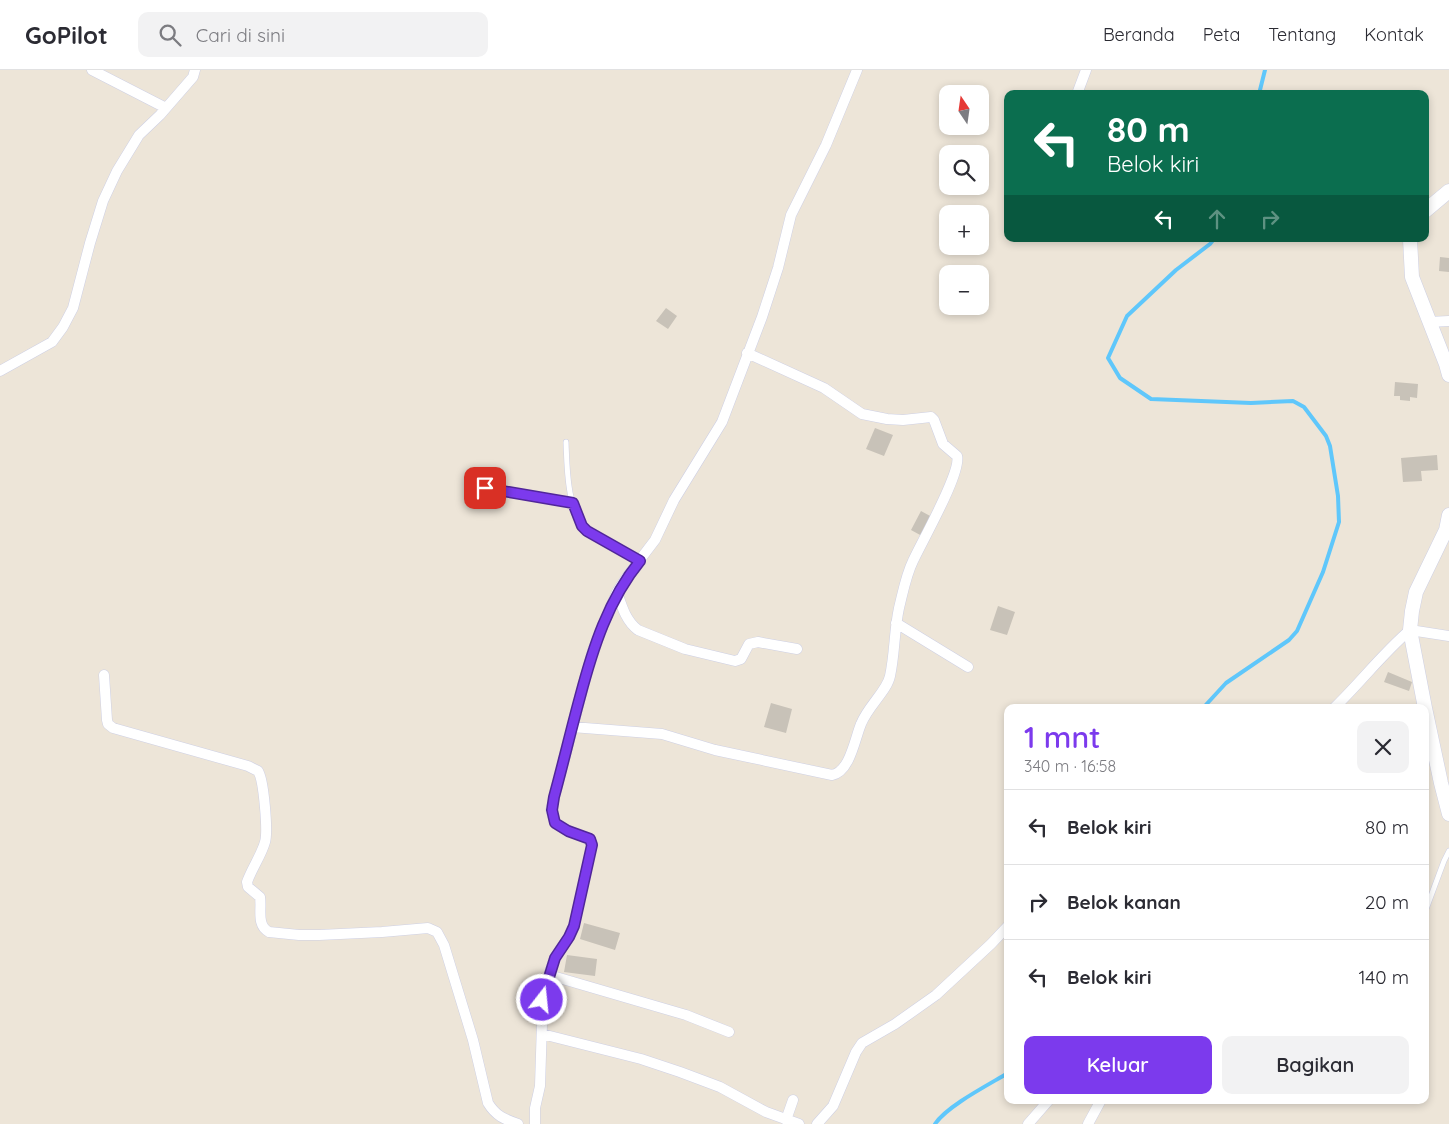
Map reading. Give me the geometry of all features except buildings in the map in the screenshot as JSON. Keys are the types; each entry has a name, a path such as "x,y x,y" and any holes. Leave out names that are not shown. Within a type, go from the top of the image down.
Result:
{"street":[{"path":"92,70 166,108"},
{"path":"0,371 52,342 63,327 73,308 100,210 117,171 139,135 193,77 195,70"},
{"path":"535,1124 535,1108 540,1086 542,1000 555,958 574,926 592,845 590,839 568,831 555,823 552,810 572,727 594,650 617,592 655,540 674,500 722,422 762,317 778,268 793,209 826,145 857,70"},
{"path":"1078,90 1086,70"},
{"path":"1429,208 1449,191"},
{"path":"1410,242 1412,277 1449,375"},
{"path":"1429,322 1449,321"},
{"path":"572,727 662,734 715,750 824,774 837,774 853,750 863,718 885,689 889,680 894,654 896,623 912,562 936,517 957,465 957,456 943,444 934,420 931,417 903,420 862,414 824,388 747,353"},
{"path":"1424,704 1410,630 1416,592 1446,530 1449,515"},
{"path":"617,592 626,616 634,627 685,649 735,661 741,659 752,642 797,649"},
{"path":"896,623 968,667"},
{"path":"1410,630 1449,636"},
{"path":"1338,704 1379,658 1410,630"},
{"path":"104,675 107,720 112,728 248,766 258,771 262,784 266,834 265,842 247,882 248,887 260,897 259,912 264,930 299,935 382,932 428,928 437,932 444,945 473,1040 488,1103 501,1118 518,1124"},
{"path":"1429,727 1449,814"},
{"path":"817,1124 833,1106 856,1052 862,1043 896,1024 936,994 1004,930"},
{"path":"549,975 677,1012 729,1032"},
{"path":"542,1034 641,1059 680,1072 720,1087 766,1112 798,1124"},
{"path":"786,1120 793,1100"},
{"path":"1028,1124 1046,1104"},
{"path":"1088,1124 1099,1104"}],"lane":[{"path":"566,442 567,470 573,503 582,526 587,531 640,561"},
{"path":"485,488 573,503"},
{"path":"1429,901 1449,851"}],"waterway":[{"path":"1260,90 1265,70"},
{"path":"1207,704 1226,683 1289,640 1297,631 1323,572 1339,522 1338,496 1330,446 1326,436 1304,407 1293,401 1251,403 1151,399 1120,378 1108,358 1127,316 1176,270 1212,242"},
{"path":"935,1124 958,1103 1004,1075"}],"route":[{"path":"485,488 573,503 582,526 587,531 640,561 617,592 594,650 554,797 552,810 555,823 568,831 590,839 592,845 574,926 555,958 542,1000"}]}
